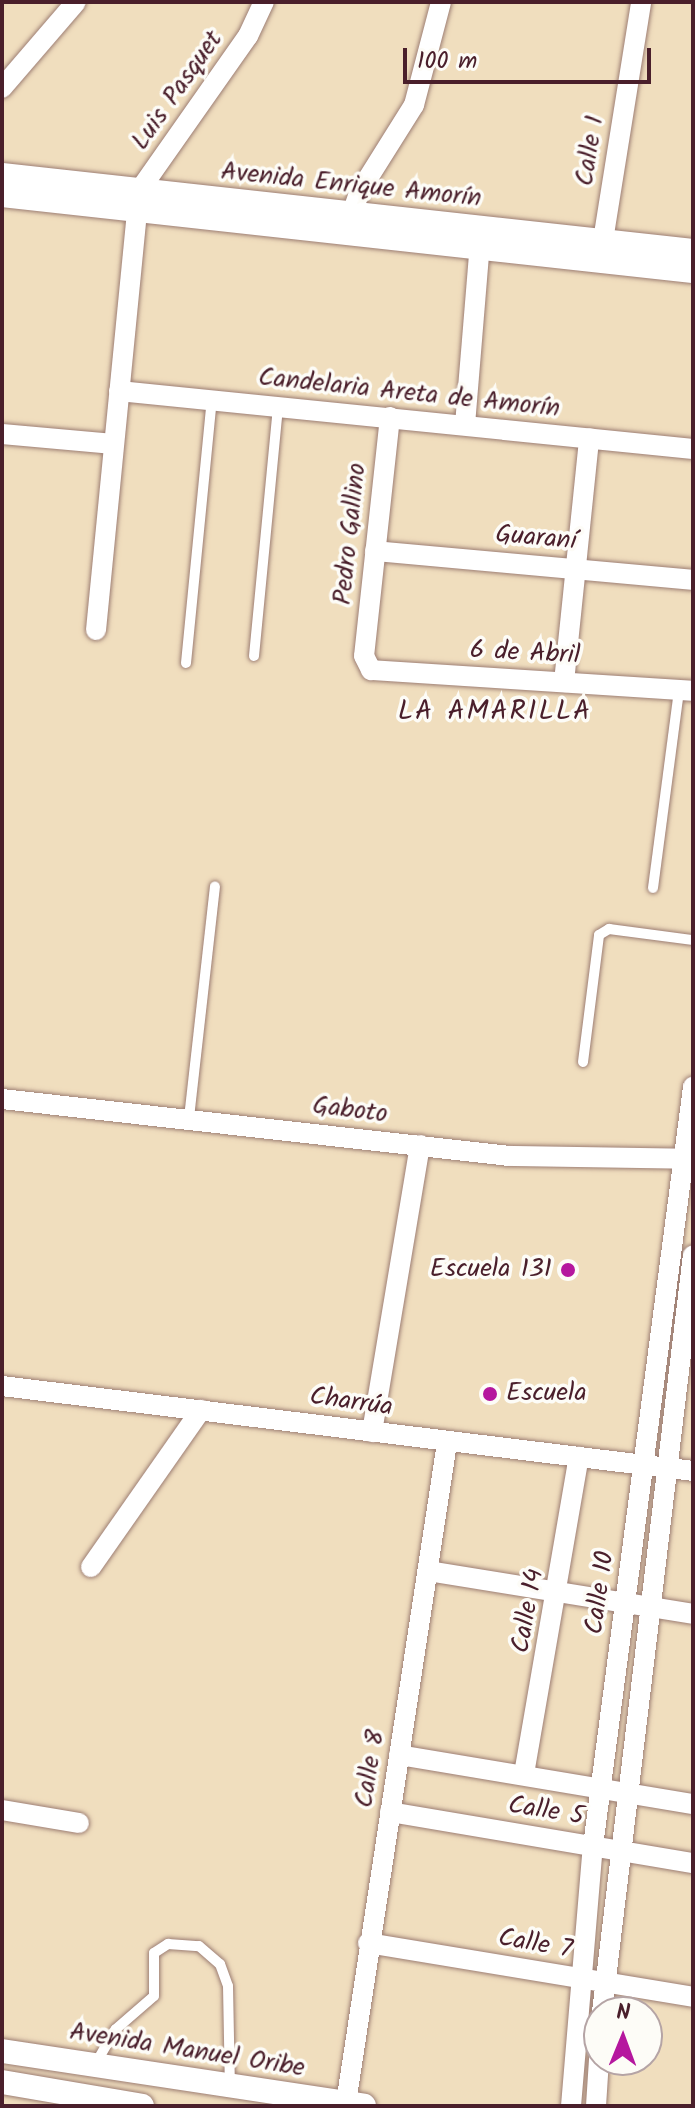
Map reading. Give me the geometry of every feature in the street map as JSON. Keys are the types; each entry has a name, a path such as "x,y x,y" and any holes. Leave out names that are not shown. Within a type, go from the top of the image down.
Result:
{"street":[{"path":"2,88 76,2"},
{"name":"Luis Pasquet","path":"138,201 248,36 264,2"},
{"path":"348,222 414,105 441,2"},
{"name":"Calle 1","path":"601,251 641,2"},
{"name":"Avenida Enrique Amorín","path":"2,175 138,201"},
{"name":"Avenida Enrique Amorín","path":"2,195 138,201 348,222 601,251 693,271"},
{"path":"96,630 138,201"},
{"path":"465,425 481,238"},
{"name":"Avenida Enrique Amorín","path":"601,251 693,251"},
{"name":"Candelaria Areta de Amorín","path":"119,391 693,449"},
{"name":"Pedro Gallino","path":"364,656 390,417"},
{"path":"2,434 114,444"},
{"path":"564,682 589,438"},
{"name":"Guaraní","path":"375,551 693,580"},
{"name":"6 de Abril","path":"364,656 371,670 394,674 686,690"},
{"name":"Calle 10","path":"571,2106 578,1978 593,1846 663,1314 688,1159 693,1087"},
{"name":"Gaboto","path":"2,1099 509,1156 688,1159"},
{"path":"372,1432 420,1145"},
{"name":"Calle 10","path":"603,1996 617,1850 689,1318 693,1255"},
{"path":"663,1314 689,1318"},
{"name":"Charrúa","path":"2,1386 693,1471"},
{"path":"91,1567 201,1410"},
{"name":"Calle 8","path":"355,2105 368,1943 447,1443"},
{"name":"Calle 14","path":"524,1774 560,1592 579,1457"},
{"path":"428,1571 693,1614"},
{"path":"399,1755 693,1804"},
{"path":"2,1810 79,1823"},
{"name":"Calle 5","path":"390,1812 693,1863"},
{"name":"Calle 7","path":"368,1943 693,1997"},
{"name":"Avenida Manuel Oribe","path":"2,2051 355,2105"},
{"path":"596,2106 598,2076"},
{"path":"2,2082 142,2106"}],"lane":[{"path":"186,663 212,400"},
{"path":"254,656 278,406"},
{"path":"653,888 686,690"},
{"path":"189,1118 215,886"},
{"path":"583,1062 599,935 609,929 693,940"},
{"path":"96,2065 116,2029 154,1996 154,1953 168,1944 199,1946 220,1964 228,1986 230,2086"}],"place":[{"name":"Escuela 131","path":"568,1270"},
{"name":"Escuela","path":"490,1394"}],"district":[{"name":"LA AMARILLA","path":"495,712"}]}
